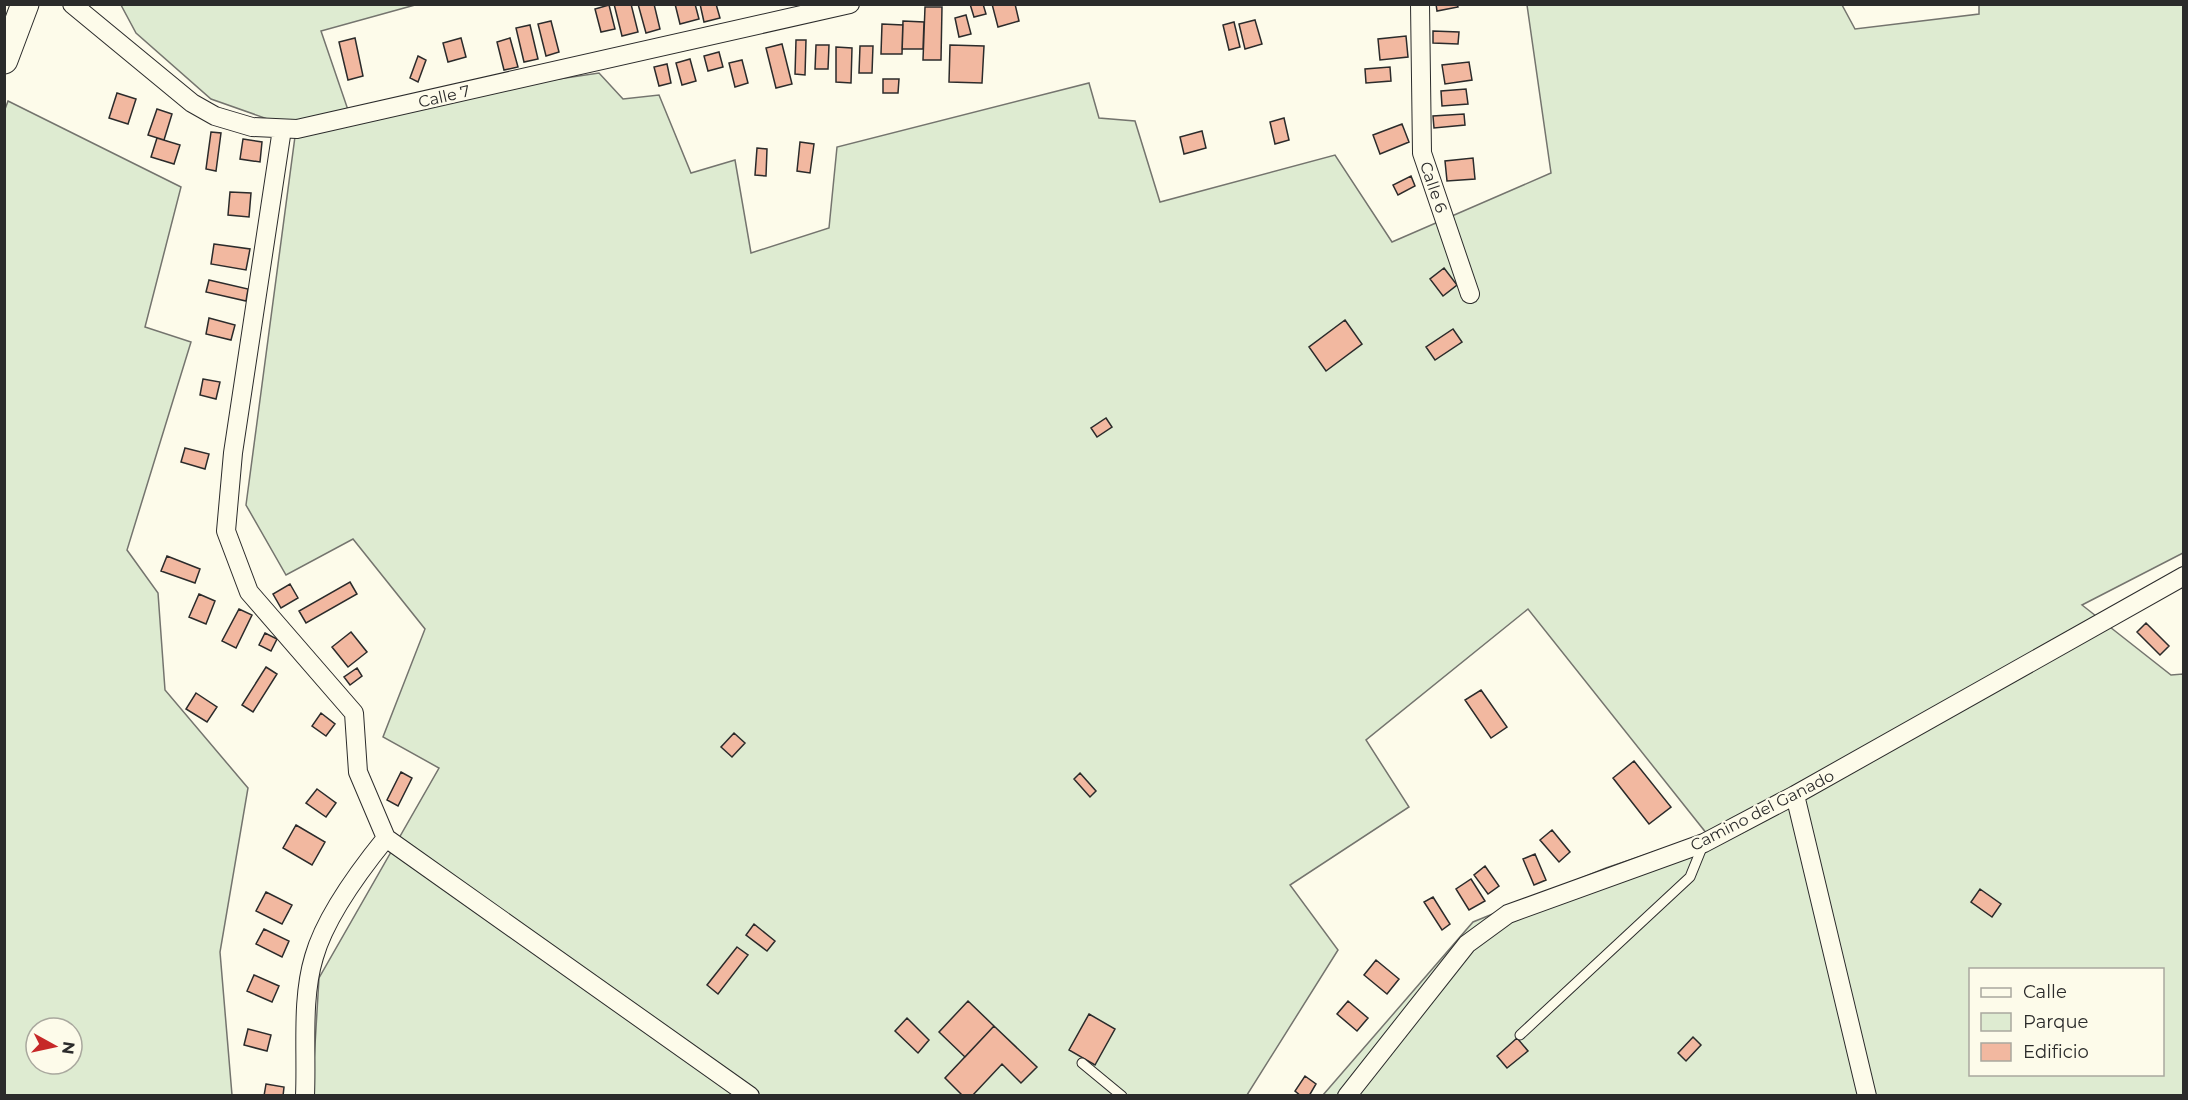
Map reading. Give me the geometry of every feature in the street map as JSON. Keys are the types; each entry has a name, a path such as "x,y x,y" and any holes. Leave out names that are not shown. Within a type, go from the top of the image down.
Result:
{"main road":[{"path":"4,60 25,4"}],"street":[{"name":"Calle 7","path":"72,4 192,103 214,116 252,128 282,129 297,129 850,4"},
{"name":"Calle 6","path":"1420,4 1422,153 1470,294"},
{"path":"282,129 233,453 225,531 249,592 354,713 358,772 386,838 750,1095"},
{"name":"Camino del Ganado","path":"1347,1095 1467,944 1508,914 1704,843 1795,795 2184,576"},
{"path":"1795,795 1867,1095"},
{"path":"305,1095 307,1001 313,958 358,872 386,838"}],"lane":[{"path":"1520,1035 1690,877 1704,843"},
{"path":"1082,1063 1122,1095"}],"green space":[{"path":"121,5 415,5 321,31 348,110 599,73 623,99 659,95 691,173 735,160 751,253 829,228 837,147 1089,83 1099,118 1135,121 1160,202 1335,155 1392,242 1551,173 1527,5 1842,5 1855,29 1979,14 1979,5 2183,5 2183,553 2082,605 2171,675 2183,674 2183,1095 1323,1095 1473,922 1606,868 1707,834 1528,609 1366,740 1409,807 1290,885 1338,950 1247,1095 312,1095 319,978 439,768 383,737 425,629 353,539 286,575 246,505 296,129 211,99 136,33"},
{"path":"8,101 181,187 145,327 191,342 127,550 158,593 165,690 248,788 220,952 232,1095 5,1095 4,112"}],"building":[{"path":"614,4 631,4 638,32 622,36"},
{"path":"638,4 654,4 660,29 646,33"},
{"path":"675,4 695,4 699,19 680,24"},
{"path":"700,4 716,4 720,18 704,22"},
{"path":"970,4 983,4 986,14 974,17"},
{"path":"992,4 1015,4 1019,21 998,27"},
{"path":"1436,4 1457,4 1458,7 1437,11"},
{"path":"609,5 615,29 601,32 595,9"},
{"path":"925,7 942,7 941,60 923,60"},
{"path":"966,15 971,34 959,37 955,18"},
{"path":"1255,20 1262,44 1245,49 1239,24"},
{"path":"551,21 559,52 546,56 538,24"},
{"path":"903,21 924,22 923,49 902,49"},
{"path":"1234,22 1240,47 1229,50 1223,25"},
{"path":"882,24 903,25 902,54 881,54"},
{"path":"530,25 538,59 524,62 516,28"},
{"path":"1433,31 1459,32 1458,44 1433,43"},
{"path":"1406,36 1408,57 1380,60 1378,39"},
{"path":"355,38 363,76 348,80 339,42"},
{"path":"461,38 466,57 448,62 443,43"},
{"path":"510,38 518,67 504,70 497,42"},
{"path":"796,40 806,40 805,75 795,74"},
{"path":"782,44 792,84 776,88 766,48"},
{"path":"816,45 829,45 828,69 815,69"},
{"path":"950,45 984,46 982,83 949,82"},
{"path":"860,46 873,46 872,73 859,73"},
{"path":"836,47 852,48 851,83 836,82"},
{"path":"719,52 723,67 708,71 704,56"},
{"path":"418,56 426,60 418,82 410,78"},
{"path":"690,59 696,81 682,85 676,63"},
{"path":"742,60 748,83 735,87 729,63"},
{"path":"1469,62 1472,80 1445,84 1442,65"},
{"path":"667,64 671,83 659,86 654,67"},
{"path":"1390,67 1391,81 1366,83 1365,69"},
{"path":"883,79 899,79 898,93 883,93"},
{"path":"1466,89 1468,104 1442,106 1441,91"},
{"path":"117,93 136,99 128,124 109,118"},
{"path":"157,109 172,114 164,140 148,135"},
{"path":"1464,114 1465,125 1434,128 1433,116"},
{"path":"1284,118 1289,140 1275,144 1270,122"},
{"path":"1402,124 1409,142 1380,154 1373,135"},
{"path":"1202,131 1206,148 1184,154 1180,137"},
{"path":"211,132 221,133 216,171 206,169"},
{"path":"157,138 180,145 174,164 151,157"},
{"path":"243,139 262,142 260,162 240,159"},
{"path":"800,142 814,144 810,173 797,171"},
{"path":"757,148 767,149 766,176 755,175"},
{"path":"1473,158 1475,179 1447,181 1445,161"},
{"path":"1411,176 1415,186 1398,195 1393,185"},
{"path":"230,192 251,193 249,217 228,215"},
{"path":"214,244 250,249 246,270 211,264"},
{"path":"1444,268 1457,285 1443,296 1430,279"},
{"path":"209,280 248,289 246,301 206,292"},
{"path":"209,318 235,325 231,340 206,334"},
{"path":"1345,320 1362,344 1326,371 1309,347"},
{"path":"1453,329 1462,342 1435,360 1426,347"},
{"path":"203,379 220,382 216,399 200,395"},
{"path":"1106,418 1112,427 1097,437 1091,428"},
{"path":"185,448 209,454 205,469 181,462"},
{"path":"167,556 200,569 195,583 161,571"},
{"path":"350,582 357,594 306,623 299,611"},
{"path":"290,584 298,598 281,608 273,594"},
{"path":"199,594 215,601 206,624 189,617"},
{"path":"239,609 252,615 236,648 222,641"},
{"path":"2146,623 2169,646 2160,655 2137,632"},
{"path":"351,632 367,652 348,667 332,647"},
{"path":"265,633 277,639 271,651 259,645"},
{"path":"266,667 277,674 253,712 242,705"},
{"path":"357,668 362,676 350,685 344,677"},
{"path":"1481,690 1507,727 1491,738 1465,700"},
{"path":"196,693 217,707 207,722 186,709"},
{"path":"321,713 335,724 326,736 312,726"},
{"path":"734,733 745,743 732,757 721,747"},
{"path":"1634,761 1671,807 1649,824 1613,778"},
{"path":"401,772 412,778 398,806 387,800"},
{"path":"1080,773 1096,791 1090,797 1074,779"},
{"path":"317,789 336,803 326,817 306,803"},
{"path":"296,825 325,842 312,865 283,848"},
{"path":"1552,830 1570,852 1559,862 1540,840"},
{"path":"1535,854 1546,880 1534,885 1523,859"},
{"path":"1485,866 1499,886 1488,894 1474,875"},
{"path":"1471,879 1485,901 1469,910 1456,889"},
{"path":"1980,889 2001,904 1992,917 1971,902"},
{"path":"266,892 292,905 282,924 256,911"},
{"path":"1433,897 1450,924 1442,930 1424,902"},
{"path":"754,924 775,941 767,951 746,935"},
{"path":"264,929 289,941 282,957 256,944"},
{"path":"737,947 748,955 718,994 707,985"},
{"path":"1376,960 1399,979 1387,994 1364,975"},
{"path":"254,975 279,986 272,1002 247,991"},
{"path":"968,1001 994,1026 965,1057 939,1032"},
{"path":"1348,1001 1368,1018 1357,1031 1337,1014"},
{"path":"1089,1014 1115,1029 1095,1065 1069,1050"},
{"path":"907,1018 929,1040 918,1053 895,1031"},
{"path":"994,1026 1037,1067 1021,1083 1002,1064 972,1096 963,1096 945,1078"},
{"path":"248,1029 271,1035 267,1051 244,1045"},
{"path":"1693,1037 1701,1045 1686,1061 1678,1053"},
{"path":"1517,1038 1528,1051 1507,1068 1497,1056"},
{"path":"1305,1076 1316,1084 1309,1096 1301,1096 1295,1091"},
{"path":"266,1084 284,1087 283,1096 264,1096"}]}
